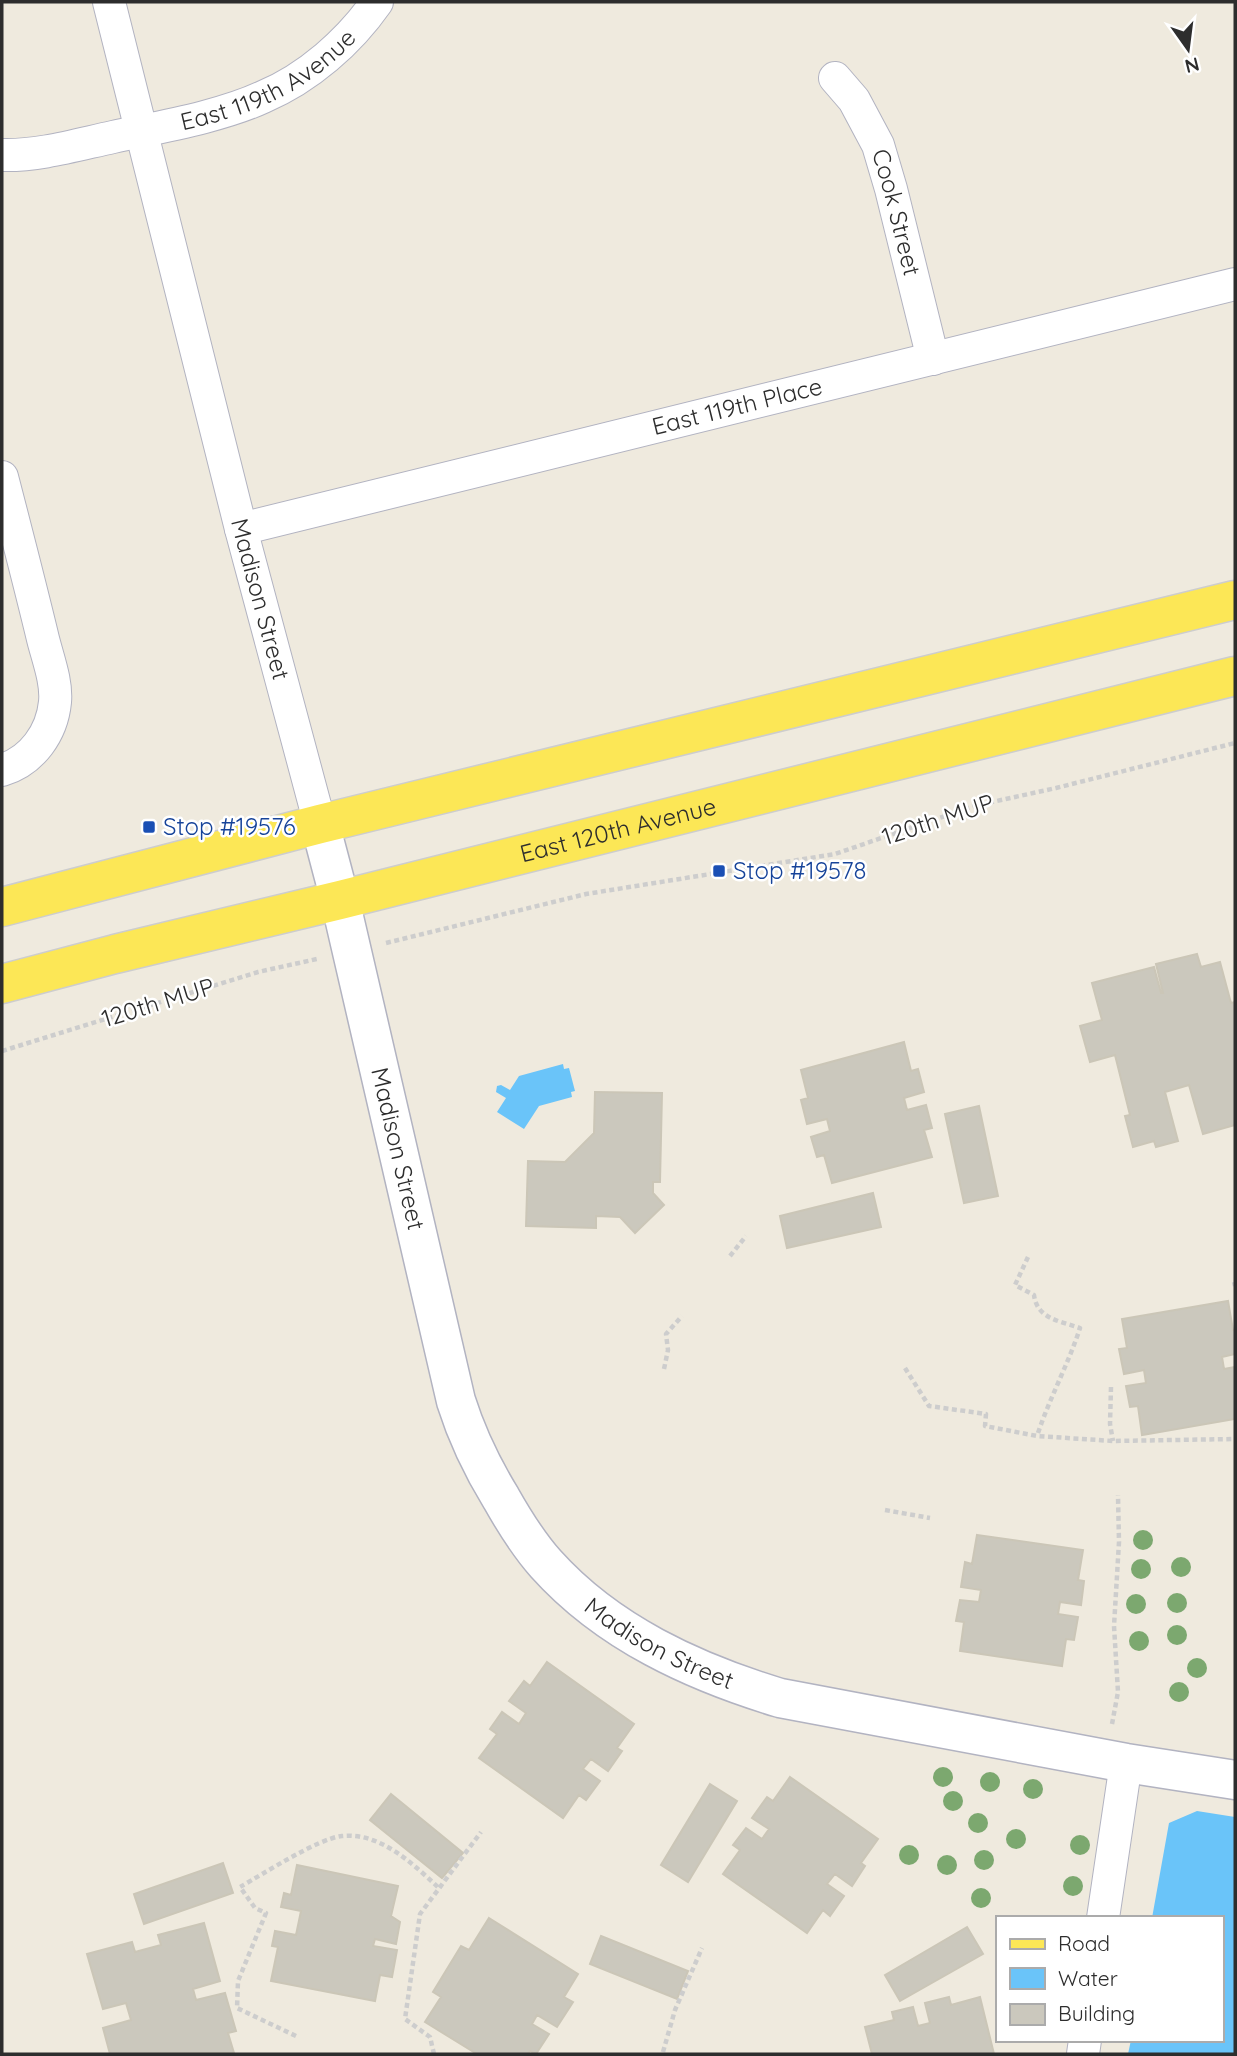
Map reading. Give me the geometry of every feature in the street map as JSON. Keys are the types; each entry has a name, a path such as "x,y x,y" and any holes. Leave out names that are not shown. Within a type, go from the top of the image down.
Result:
{"main road":[{"path":"2,907 320,824 1235,600"},
{"name":"East 120th Avenue","path":"2,984 1235,676"}],"street":[{"name":"Madison Street","path":"109,2 241,529 340,900 456,1401 480,1463 513,1520 544,1562 594,1609 632,1635 675,1658 733,1683 780,1698 1126,1763 1235,1780"},
{"name":"East 119th Avenue","path":"141,131 262,98 291,83 326,57 366,18 377,2"},
{"name":"Cook Street","path":"835,78 854,100 878,145 933,359"},
{"path":"2,155 54,150 141,131"},
{"name":"East 119th Place","path":"241,529 1235,284"},
{"path":"2,477 36,607 56,701 52,718 37,747 5,769"},
{"path":"1103,1916 1126,1763"}],"path":[{"name":"120th MUP","path":"392,942 586,894 835,854 974,806 1235,743"},
{"name":"120th MUP","path":"2,1051 258,972 316,960"},
{"path":"730,1256 746,1236"},
{"path":"1028,1257 1015,1285 1034,1295 1035,1306 1042,1315 1080,1328 1071,1355 1048,1402 1037,1436"},
{"path":"663,1369 668,1350 666,1335 682,1315"},
{"path":"905,1368 929,1406 986,1414 985,1426 1037,1436 1113,1441 1235,1439"},
{"path":"1111,1387 1110,1424 1113,1441"},
{"path":"1113,1722 1118,1692 1114,1626 1119,1542 1118,1495"},
{"path":"885,1510 930,1518"},
{"path":"434,2054 430,2036 405,2019 420,1914 481,1832"},
{"path":"296,2036 237,2008 238,1981 266,1913 255,1908 240,1887 321,1842 342,1836 370,1839 408,1859 440,1889"},
{"path":"656,2054 664,2053 676,2010 702,1948"}],"water":[{"path":"563,1064 564,1069 569,1068 575,1091 571,1092 572,1097 539,1106 524,1129 497,1112 506,1098 496,1092 497,1086 501,1085 510,1090 519,1076"},
{"path":"1197,1811 1235,1817 1235,2054 1128,2054 1131,2042 1223,2042 1223,1916 1152,1916 1169,1823"}],"building":[{"path":"1197,954 1201,967 1220,962 1231,1003 1235,1002 1235,1125 1203,1134 1189,1085 1165,1092 1178,1141 1156,1147 1154,1141 1133,1147 1125,1116 1130,1115 1115,1055 1090,1062 1080,1026 1102,1020 1092,983 1154,967 1163,993 1156,964"},
{"path":"904,1042 911,1071 918,1069 924,1092 904,1098 907,1110 926,1105 932,1128 924,1130 932,1157 832,1183 824,1155 817,1157 811,1137 830,1131 827,1119 807,1124 801,1100 808,1098 801,1070"},
{"path":"595,1092 662,1093 660,1182 653,1182 653,1193 664,1205 635,1233 620,1217 596,1216 596,1228 526,1226 528,1161 565,1162 594,1133"},
{"path":"979,1106 998,1196 964,1203 945,1114"},
{"path":"873,1193 881,1227 787,1248 780,1216"},
{"path":"1228,1301 1235,1330 1235,1354 1222,1357 1224,1369 1235,1367 1235,1419 1142,1435 1138,1406 1130,1407 1126,1386 1146,1383 1144,1370 1124,1374 1119,1349 1127,1348 1122,1319"},
{"path":"977,1535 1083,1550 1078,1580 1084,1581 1081,1605 1060,1602 1058,1614 1078,1617 1074,1640 1066,1639 1062,1666 960,1651 964,1622 956,1621 960,1600 979,1602 981,1590 961,1587 965,1562 972,1564"},
{"path":"547,1662 634,1724 617,1748 622,1751 608,1771 591,1759 583,1769 600,1781 586,1800 579,1795 563,1818 479,1758 497,1734 490,1729 502,1712 519,1724 526,1713 509,1701 524,1681 530,1686"},
{"path":"790,1777 878,1839 861,1863 865,1866 852,1886 835,1874 827,1884 844,1896 830,1916 823,1910 807,1933 723,1874 740,1850 733,1845 746,1828 762,1839 769,1829 752,1818 767,1797 773,1801"},
{"path":"710,1784 737,1801 688,1882 661,1865"},
{"path":"391,1794 463,1853 442,1878 370,1820"},
{"path":"223,1863 233,1893 144,1924 134,1894"},
{"path":"297,1865 398,1886 391,1916 400,1922 396,1944 375,1939 373,1946 397,1950 392,1977 380,1975 375,2001 271,1981 278,1947 272,1946 275,1931 296,1935 301,1911 281,1907 284,1893 291,1895"},
{"path":"489,1918 578,1974 564,1997 573,2002 557,2027 537,2015 532,2024 549,2034 536,2054 530,2051 528,2054 477,2054 425,2022 441,1997 433,1992 461,1946 469,1950"},
{"path":"204,1923 220,1981 193,1989 196,2000 225,1993 236,2031 228,2033 234,2053 110,2054 103,2028 131,2020 126,2003 103,2009 87,1954 132,1942 135,1952 161,1945 158,1935"},
{"path":"967,1927 983,1954 900,2001 885,1975"},
{"path":"601,1936 688,1971 677,1999 590,1964"},
{"path":"949,1997 951,2005 980,1997 994,2054 872,2054 865,2027 894,2020 892,2012 913,2007 918,2026 930,2023 925,2003"}],"place":[{"name":"Stop #19576","path":"149,827"},
{"name":"Stop #19578","path":"719,871"}]}
